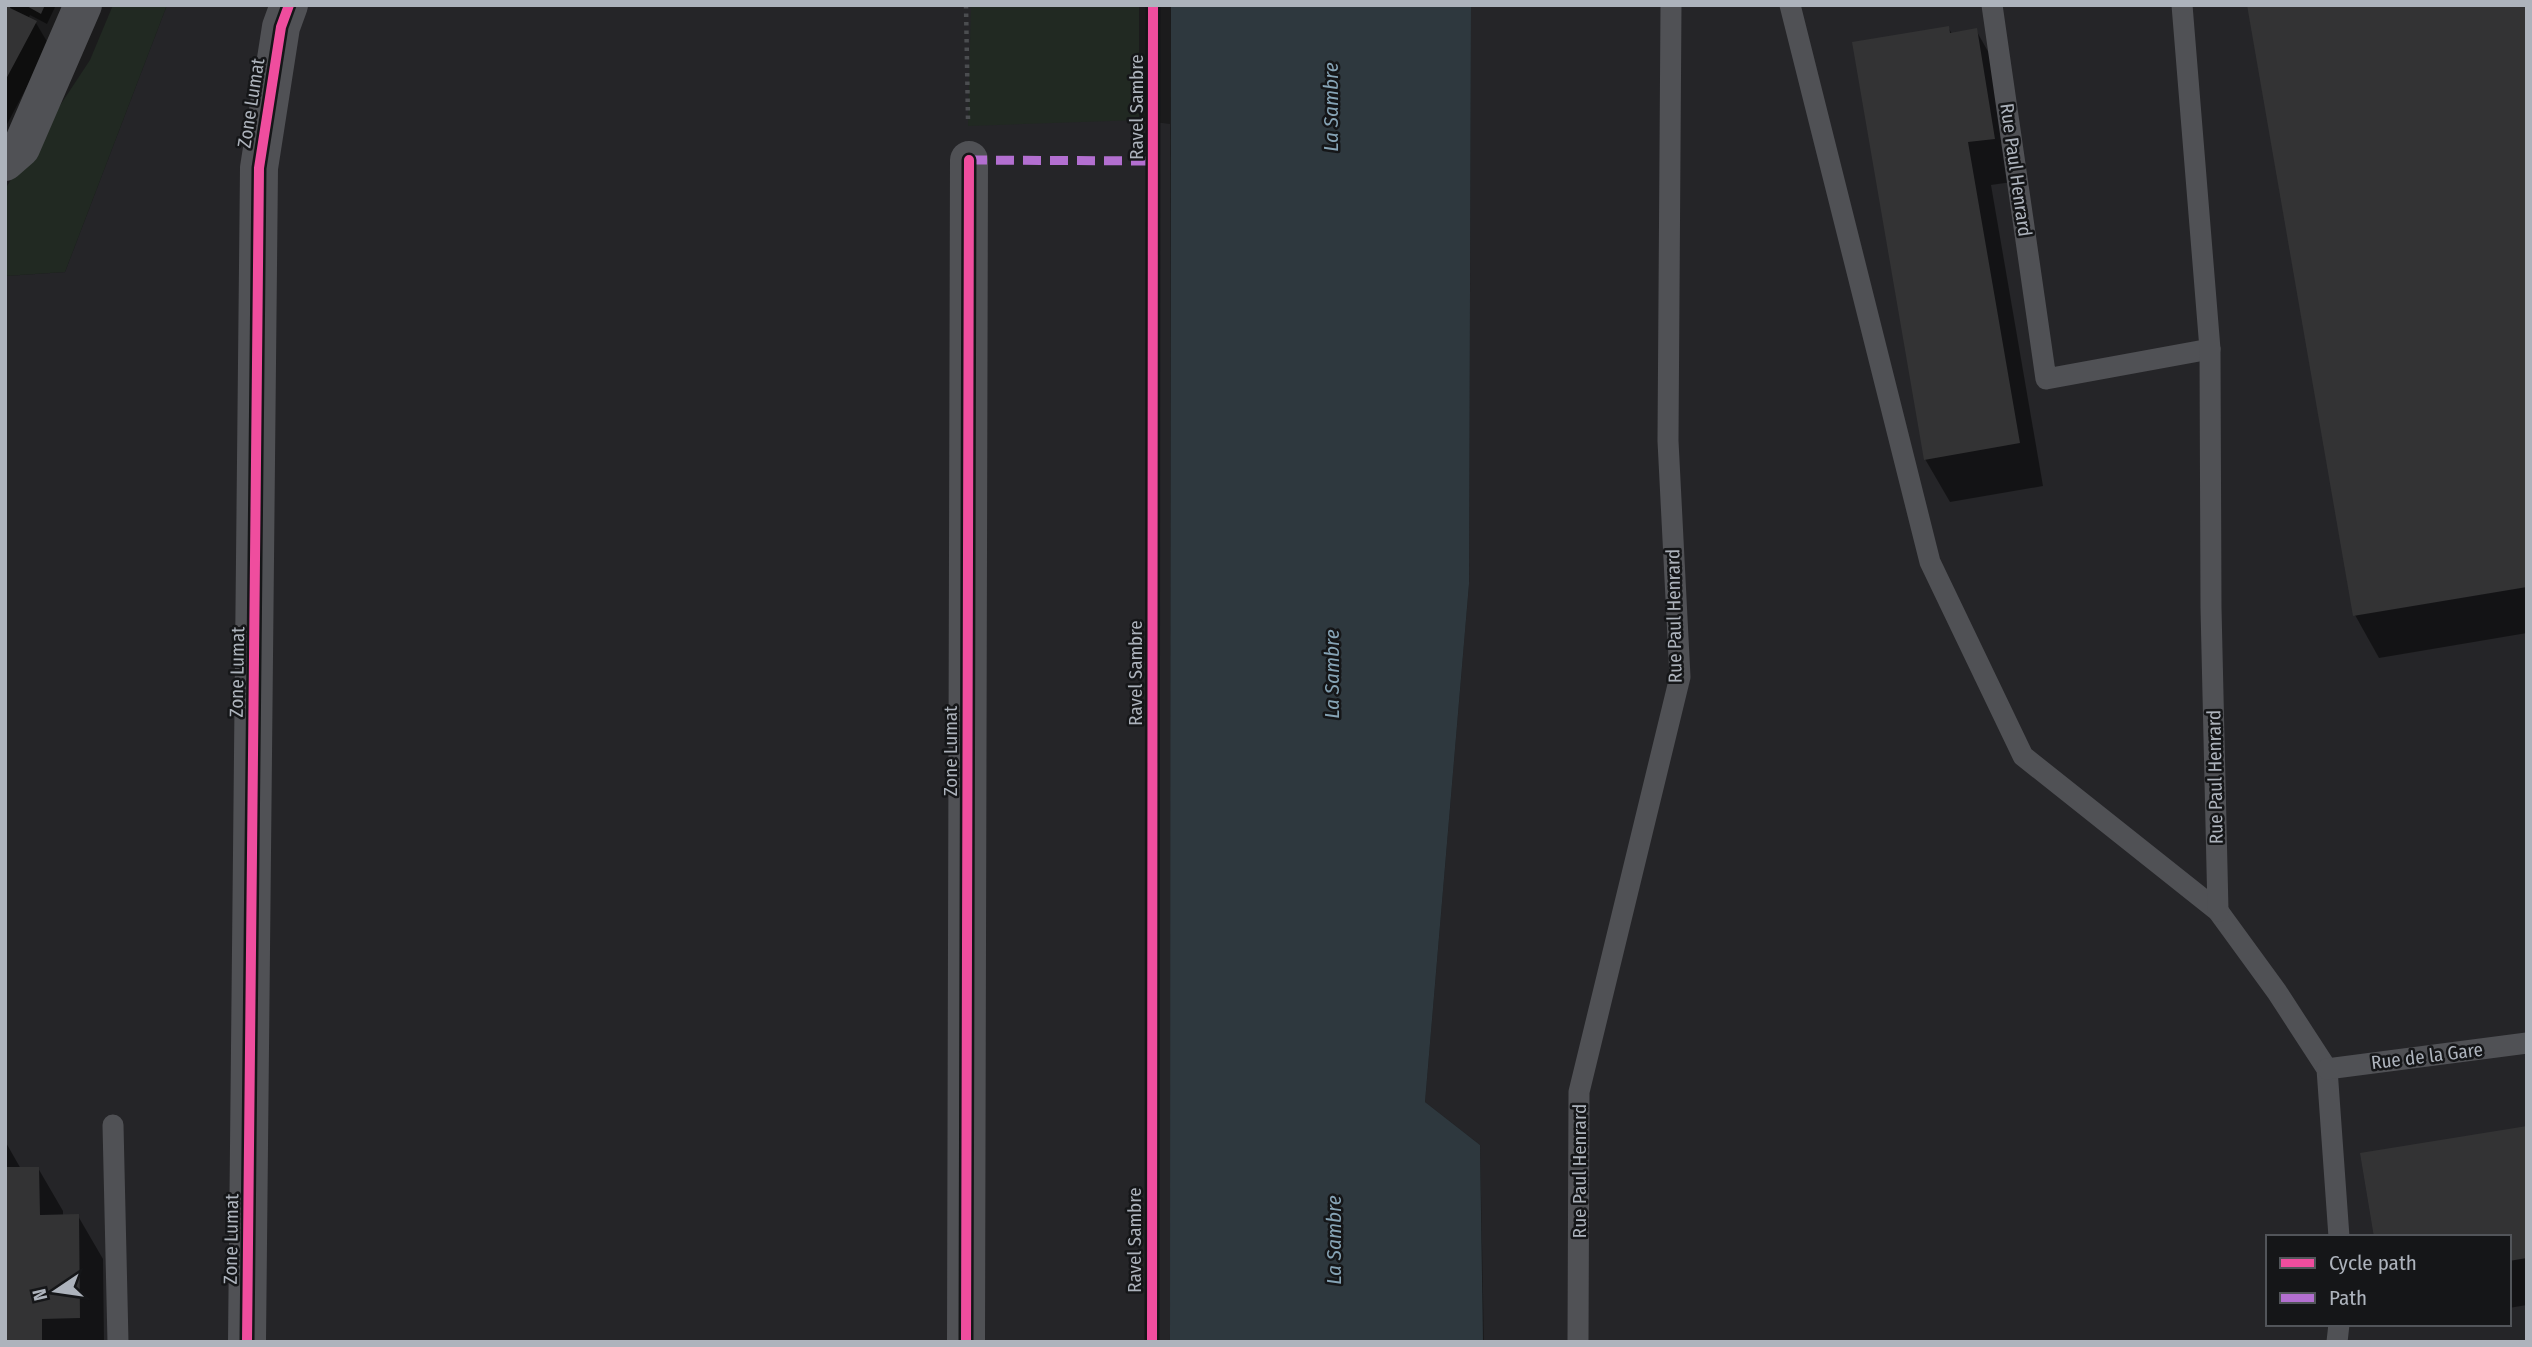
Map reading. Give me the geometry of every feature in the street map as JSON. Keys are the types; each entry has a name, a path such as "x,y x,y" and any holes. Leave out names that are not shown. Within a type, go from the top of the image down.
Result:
{"street":[{"path":"5,162 21,148 83,5"},
{"name":"Zone Lumat","path":"247,1342 259,168 281,27 289,5"},
{"name":"Zone Lumat","path":"966,1342 969,160"}],"lane":[{"name":"Rue Paul Henrard","path":"1578,1342 1579,1092 1679,677 1668,441 1671,5"},
{"path":"1790,5 1927,548 1936,574 2023,756 2218,911 2277,992 2327,1069 2339,1235"},
{"name":"Rue Paul Henrard","path":"1992,5 2046,379 2210,349"},
{"name":"Rue Paul Henrard","path":"2182,5 2210,349 2211,608 2218,911"},
{"name":"Rue de la Gare","path":"2327,1069 2527,1043"},
{"path":"113,1125 118,1342"}],"path":[{"path":"966,5 969,160"}],"shaded area":[{"path":"113,5 167,5 65,272 5,276 5,189 90,60"},
{"path":"167,5 1139,5 1139,120 1170,124 1172,1342 5,1342 5,276 65,272"},
{"path":"971,5 1139,5 1139,120 968,126"},
{"path":"1471,5 2527,5 2527,1342 1484,1342 1480,1145 1425,1102 1469,584"}],"water":[{"name":"La Sambre","path":"1171,5 1471,5 1469,584 1425,1102 1480,1145 1483,1342 1170,1342"}],"building":[{"path":"5,5 11,5 10,8 37,21 5,81"},
{"path":"25,5 45,5 41,14"},
{"path":"2247,5 2527,5 2527,587 2353,616"},
{"path":"1949,26 1950,33 1977,28 1995,139 1968,142 2020,443 1924,460 1852,42"},
{"path":"2527,1126 2527,1258 2511,1261 2511,1235 2374,1235 2360,1153"},
{"path":"5,1167 39,1167 40,1215 79,1214 80,1318 42,1319 42,1342 5,1342"}],"marked path":[{"path":"969,160 1153,161"}],"cycle path":[{"path":"247,1342 259,168 281,27 289,5"},
{"name":"Ravel Sambre","path":"1152,1342 1153,5"},
{"path":"966,1342 969,160"}]}
